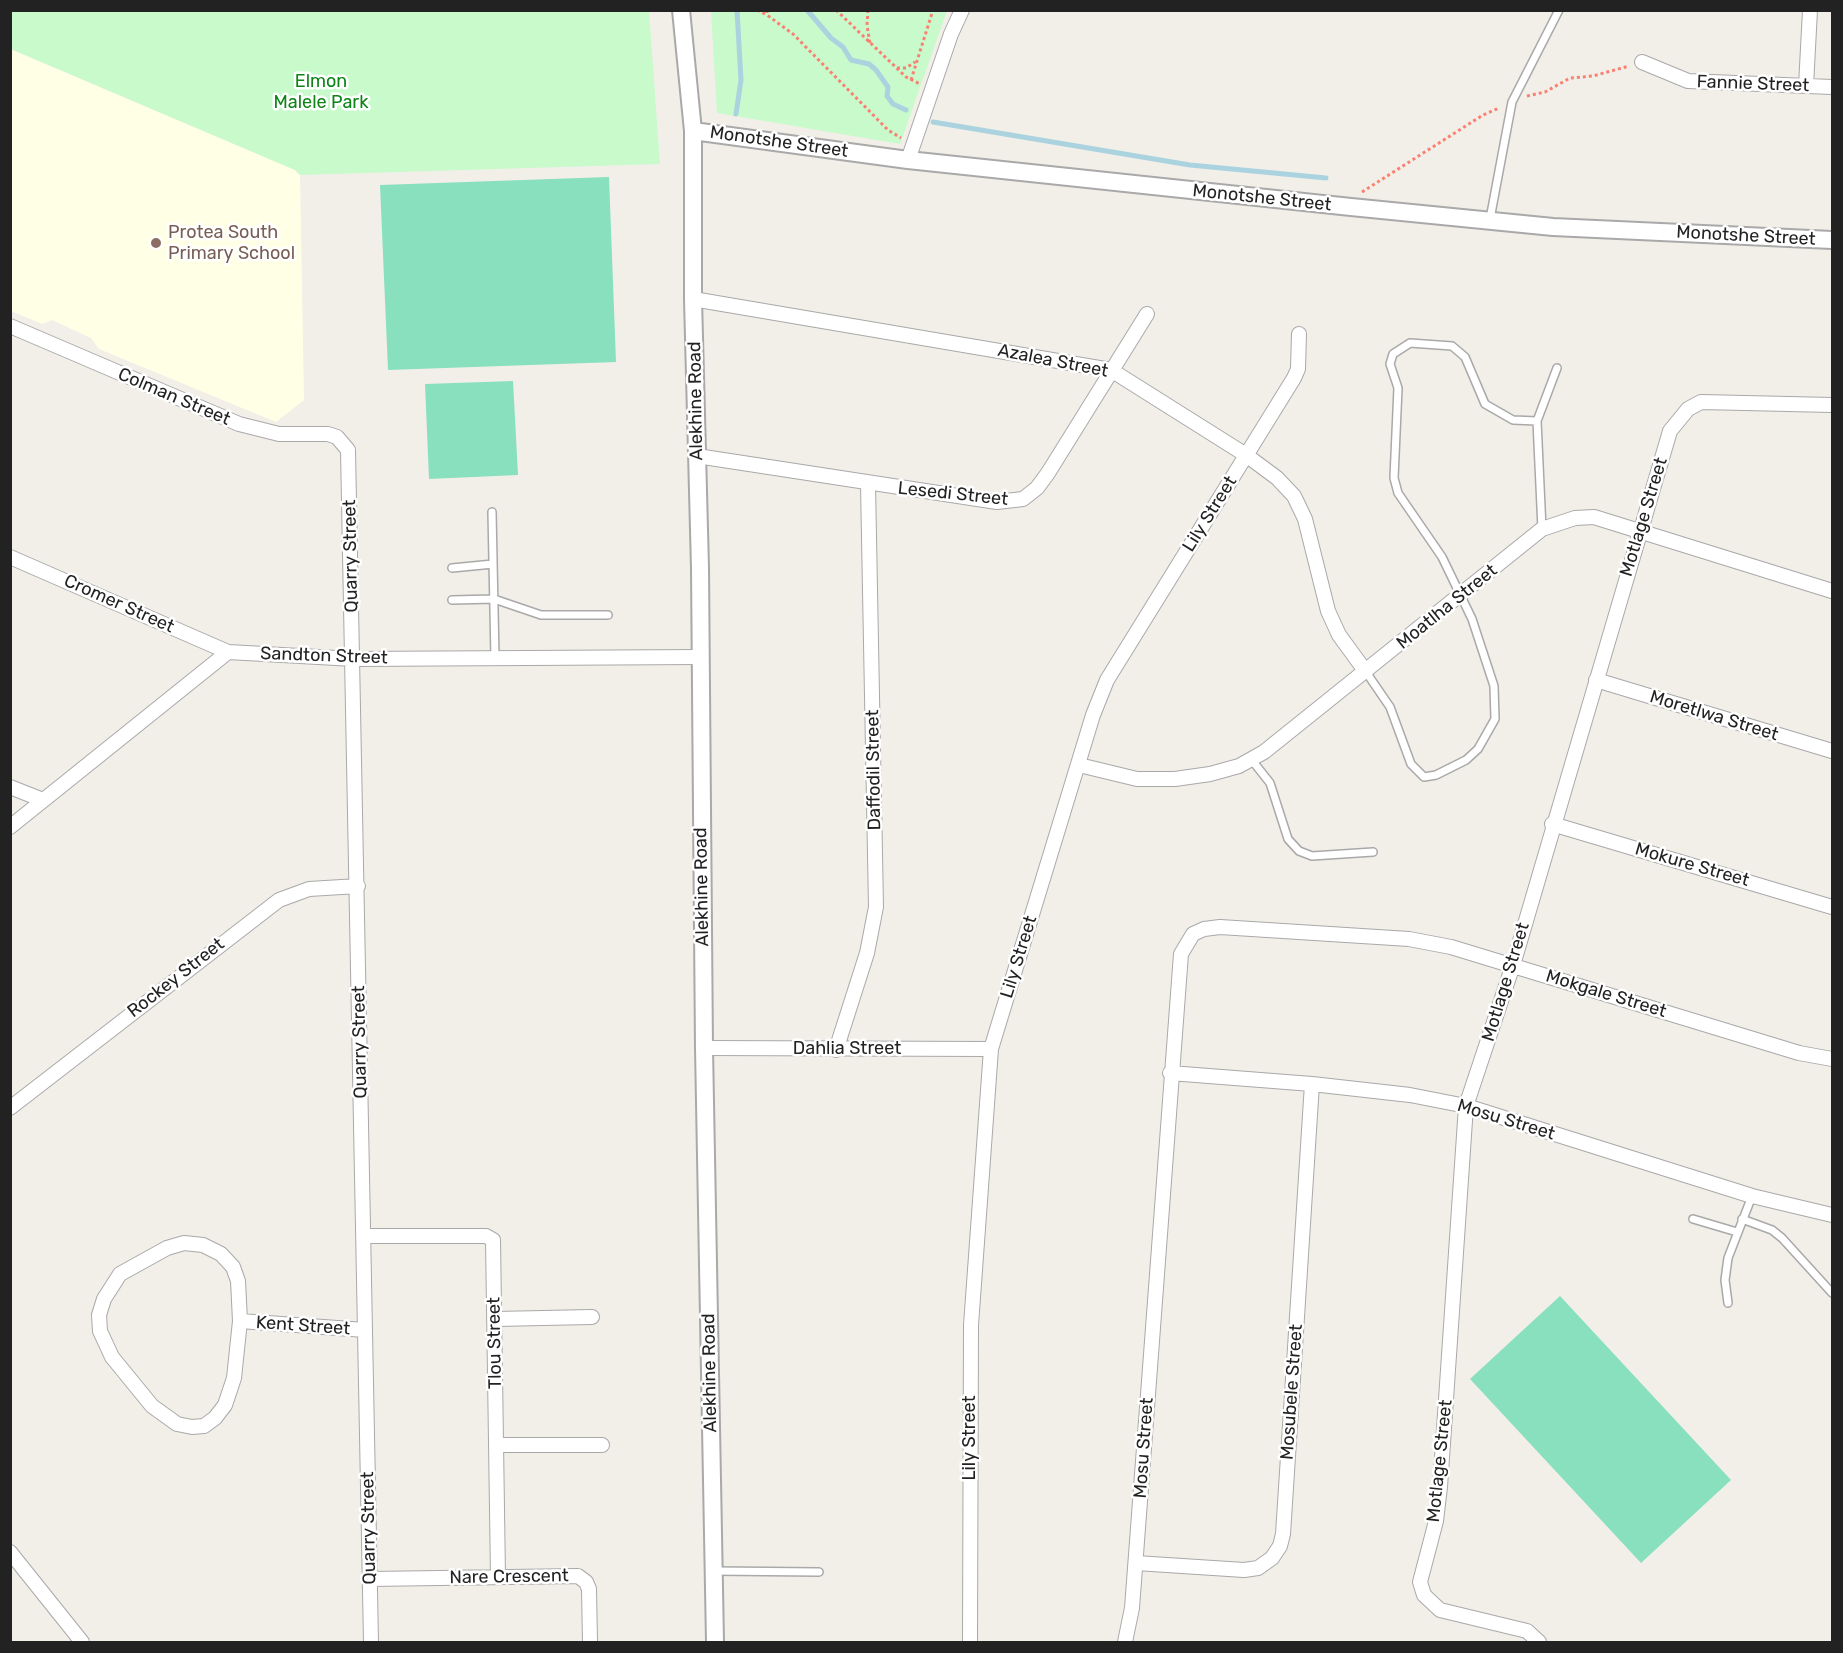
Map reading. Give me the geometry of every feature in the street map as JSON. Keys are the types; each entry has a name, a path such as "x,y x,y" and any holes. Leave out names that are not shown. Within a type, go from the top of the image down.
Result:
{"street":[{"name":"Alekhine Road","path":"681,10 693,131 693,299 700,568 704,1048 715,1642"},
{"path":"910,152 962,10"},
{"path":"1806,86 1810,10"},
{"name":"Fannie Street","path":"1642,62 1688,81 1833,87"},
{"name":"Monotshe Street","path":"693,131 910,152 1352,207 1553,226 1833,240"},
{"name":"Azalea Street","path":"693,299 1111,370 1246,455 1277,477 1294,496 1305,519 1328,611 1339,635 1366,672"},
{"name":"Lesedi Street","path":"697,456 868,484 998,502 1023,500 1037,488 1048,473 1147,314"},
{"name":"Colman Street","path":"10,326 239,424 279,434 328,434 344,442"},
{"name":"Lily Street","path":"970,1642 971,1325 991,1048 1078,765 1107,680 1294,378 1298,369 1299,334"},
{"name":"Motlage Street","path":"1539,1642 1527,1631 1440,1610 1424,1595 1420,1582 1436,1521 1440,1487 1466,1106 1513,965 1552,824 1670,431 1688,409 1701,402 1833,405"},
{"name":"Quarry Street","path":"344,442 350,460 371,1642"},
{"name":"Daffodil Street","path":"836,1050 867,953 876,907 868,484"},
{"name":"Moatlha Street","path":"1078,765 1137,779 1175,779 1210,774 1239,766 1264,752 1542,529 1575,518 1594,518 1640,531 1833,591"},
{"name":"Cromer Street","path":"10,557 228,652"},
{"path":"10,827 228,652"},
{"name":"Sandton Street","path":"228,652 354,659 699,657"},
{"name":"Moretlwa Street","path":"1596,680 1833,752"},
{"path":"10,787 43,801"},
{"name":"Mokure Street","path":"1552,824 1833,907"},
{"name":"Rockey Street","path":"10,1108 279,900 309,889 358,886"},
{"name":"Mokgale Street","path":"1199,931 1220,927 1409,939 1451,947 1799,1053 1833,1059"},
{"name":"Mosu Street","path":"1125,1642 1132,1608 1136,1563 1170,1073 1181,954 1187,940 1199,931"},
{"name":"Dahlia Street","path":"704,1048 836,1050 991,1048"},
{"name":"Mosu Street","path":"1170,1073 1312,1084 1410,1095 1466,1106 1752,1196 1833,1215"},
{"name":"Mosubele Street","path":"1136,1563 1244,1570 1258,1568 1272,1558 1280,1546 1284,1534 1312,1084"},
{"name":"Tlou Street","path":"364,1236 490,1238 493,1240 498,1576"},
{"name":"Kent Street","path":"184,1244 202,1245 221,1254 233,1267 238,1281 240,1321 234,1378 225,1405 216,1418 204,1426 192,1427 177,1424 152,1406 112,1357 100,1331 99,1316 104,1299 120,1274 168,1248 184,1244"},
{"path":"495,1319 592,1317"},
{"name":"Kent Street","path":"240,1321 365,1330"},
{"path":"496,1445 602,1445"},
{"path":"10,1552 82,1642"},
{"name":"Nare Crescent","path":"370,1579 573,1575 582,1578 589,1589 590,1642"}],"lane":[{"path":"1490,219 1512,102 1559,10"},
{"path":"1366,672 1390,707 1411,764 1424,777 1436,776 1466,760 1478,749 1495,719 1497,702 1484,651 1461,596 1442,557 1398,493 1394,478 1398,388 1391,359 1398,349 1410,343 1452,346 1465,357 1485,404 1513,420 1537,421"},
{"path":"1542,529 1537,421 1557,368"},
{"path":"492,512 495,658"},
{"path":"452,568 493,564"},
{"path":"452,600 494,599 542,615 608,615"},
{"path":"1251,759 1270,783 1288,839 1299,851 1312,856 1373,852"},
{"path":"1728,1303 1726,1269 1737,1232 1752,1196"},
{"path":"1693,1219 1737,1232"},
{"path":"1742,1219 1772,1230 1782,1238 1832,1293"},
{"path":"714,1571 819,1572"}],"path":[{"path":"757,10 793,34 910,152"},
{"path":"767,10 767,15"},
{"path":"836,10 911,81 932,88"},
{"path":"868,10 867,25 870,44"},
{"path":"911,81 933,10"},
{"path":"895,67 906,68 916,62"},
{"path":"1356,198 1363,190 1483,115 1512,102 1545,92 1570,78 1593,76 1642,62"}],"shaded area":[{"name":"Protea South Primary School","path":"10,49 295,170 300,175 304,400 276,422 99,349 91,338 52,320 42,324 11,311"}],"green space":[{"name":"Elmon Malele Park","path":"11,10 649,11 660,164 300,175 295,170 11,49"},
{"path":"711,10 947,11 900,144 717,113"},
{"path":"609,177 616,362 388,370 380,185"},
{"path":"513,381 518,475 429,479 425,384"},
{"path":"1560,1296 1731,1480 1641,1563 1470,1379"}],"waterway":[{"path":"736,114 741,80 737,10"},
{"path":"807,10 831,38 843,47 851,60 869,64 876,70 888,87 887,96 893,104 906,110"},
{"path":"933,122 1190,165 1326,178"}],"place":[{"name":"Protea South Primary School","path":"156,243"}]}
